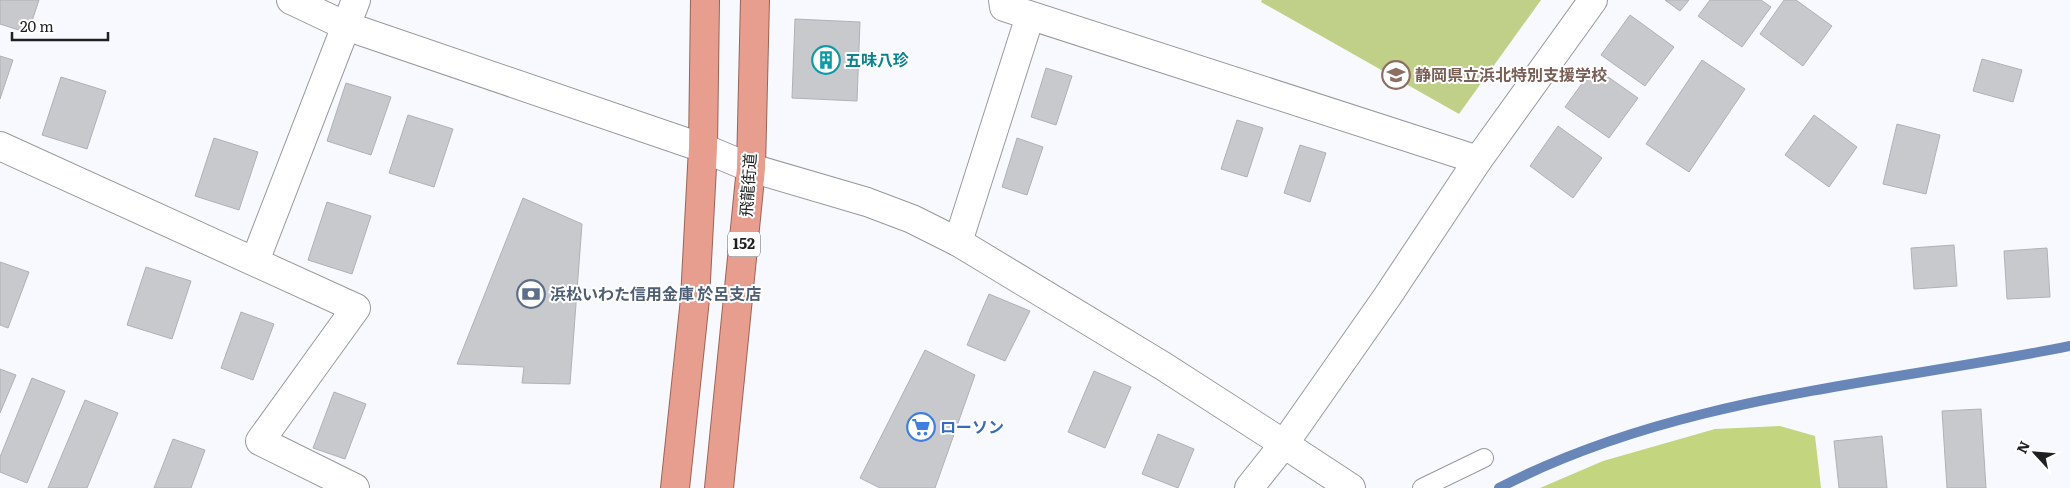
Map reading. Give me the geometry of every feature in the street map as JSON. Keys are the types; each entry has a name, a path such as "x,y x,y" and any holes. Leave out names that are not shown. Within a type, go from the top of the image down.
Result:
{"highway":[{"path":"675,488 695,299 703,148 705,0"},
{"name":"飛龍街道","path":"720,488 751,168 755,0"}],"street":[{"path":"291,0 346,26 703,148 751,168 867,202 912,219 958,242 1156,361 1351,488"},
{"path":"255,261 356,0"},
{"path":"1003,0 1004,7 1030,16 1478,160"},
{"path":"1249,488 1284,444 1387,296 1478,160 1593,0"},
{"path":"958,242 1030,16"},
{"path":"0,146 356,308 260,441 355,488"}],"lane":[{"path":"1422,488 1484,458"}],"green space":[{"path":"1262,0 1541,0 1459,114 1261,2"},
{"path":"1780,426 1815,436 1821,488 1540,488 1603,461 1715,429"}],"building":[{"path":"0,0 39,0 28,33 0,24"},
{"path":"1665,0 1689,0 1680,11"},
{"path":"1710,0 1761,0 1771,7 1742,47 1698,16"},
{"path":"1784,0 1796,0 1832,26 1803,66 1760,34"},
{"path":"1630,15 1674,47 1645,86 1601,55"},
{"name":"五味八珍","path":"795,19 860,22 857,101 792,98"},
{"path":"0,56 13,60 0,99"},
{"path":"1982,59 2022,70 2013,102 1973,91"},
{"path":"1702,60 1745,89 1689,172 1646,144"},
{"path":"1594,67 1638,98 1609,138 1565,107"},
{"path":"1046,68 1072,76 1056,125 1031,117"},
{"path":"61,77 106,91 87,149 42,135"},
{"path":"346,83 391,97 371,155 327,141"},
{"path":"408,115 453,129 434,187 389,173"},
{"path":"1814,115 1857,147 1829,187 1785,155"},
{"path":"1237,120 1263,128 1247,177 1221,169"},
{"path":"1897,124 1940,135 1926,194 1883,184"},
{"path":"1558,126 1602,158 1573,198 1530,166"},
{"path":"214,138 258,152 239,210 195,196"},
{"path":"1017,138 1043,147 1027,195 1002,187"},
{"path":"1300,145 1326,153 1310,202 1284,193"},
{"name":"浜松いわた信用金庫 於呂支店","path":"523,198 582,224 570,384 522,383 524,367 457,364"},
{"path":"327,202 371,216 352,274 308,260"},
{"path":"1954,245 1957,286 1914,289 1911,248"},
{"path":"2047,248 2050,297 2007,299 2004,251"},
{"path":"0,262 29,272 8,328 0,325"},
{"path":"146,267 191,281 172,339 127,325"},
{"path":"989,294 1030,311 1005,361 967,345"},
{"path":"241,312 274,324 253,380 221,368"},
{"name":"ローソン","path":"925,350 975,375 935,488 880,488 860,478"},
{"path":"0,369 16,375 0,413"},
{"path":"1094,371 1131,387 1105,448 1068,432"},
{"path":"32,378 65,391 27,483 0,472 0,457"},
{"path":"334,392 366,404 345,459 313,448"},
{"path":"85,400 118,413 87,488 48,488"},
{"path":"1981,409 1986,488 1947,488 1942,411"},
{"path":"1158,434 1194,449 1178,488 1142,474"},
{"path":"1882,436 1887,488 1839,488 1834,441"},
{"path":"173,439 205,450 191,488 154,488"}],"waterway":[{"path":"1499,488 1566,457 1636,432 1707,413 1779,397 2070,346"}],"place":[{"name":"五味八珍","path":"826,60"},
{"name":"静岡県立浜北特別支援学校","path":"1396,75"},
{"name":"浜松いわた信用金庫 於呂支店","path":"531,294"},
{"name":"ローソン","path":"921,427"}]}
